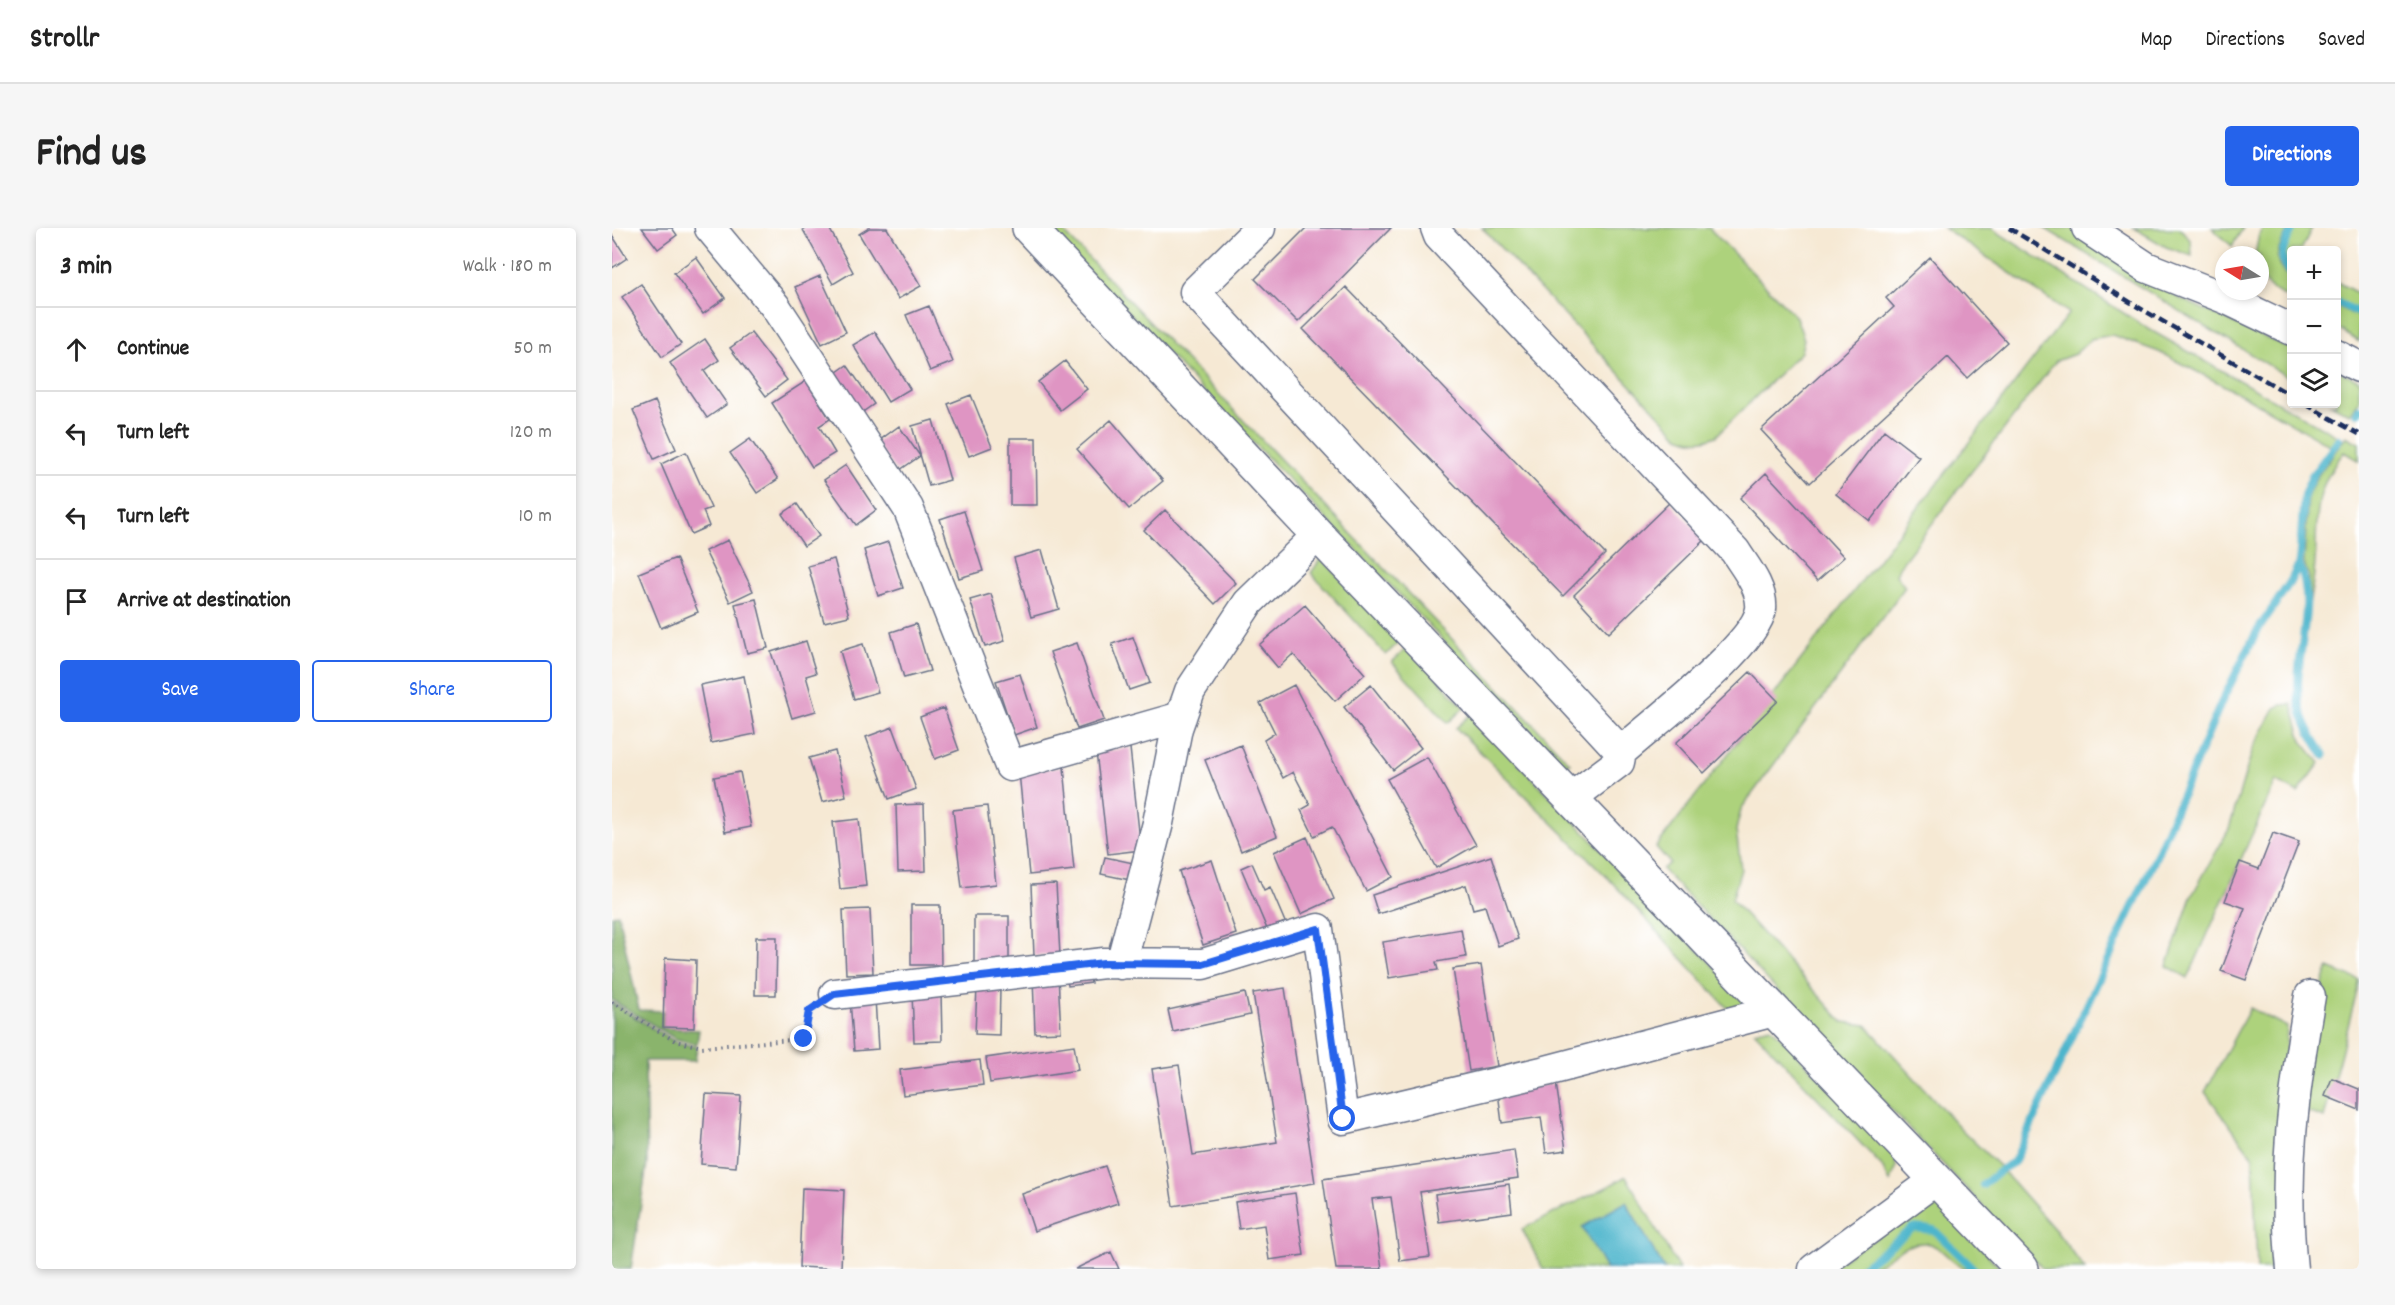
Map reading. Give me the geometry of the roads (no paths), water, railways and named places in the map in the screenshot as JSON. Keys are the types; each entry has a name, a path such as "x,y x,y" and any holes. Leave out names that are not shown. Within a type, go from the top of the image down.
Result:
{"main road":[{"path":"1029,228 1318,535 2022,1269"}],"street":[{"path":"710,228 775,306 908,508 1010,766 1181,717"},
{"path":"1260,228 1195,292 1621,752"},
{"path":"1436,228 1439,236 1735,551 1756,585 1761,609 1745,640 1704,681 1621,752 1619,762 1571,798"},
{"path":"2087,228 2146,267 2227,299 2287,328"},
{"path":"2341,357 2359,367"},
{"path":"1121,964 1158,824 1176,728 1190,692 1248,603 1318,535"},
{"path":"834,994 1104,963 1203,964 1318,929 1343,1119 1546,1071 1774,1011"},
{"path":"2292,1269 2288,1235 2290,1140 2293,1100 2310,996"},
{"path":"1814,1269 1937,1179"}],"water":[{"path":"1626,1202 1664,1269 1606,1269 1582,1227"}],"waterway":[{"path":"2287,269 2282,258 2284,247 2293,228"},
{"path":"2341,304 2359,313"},
{"path":"2356,413 2359,409"},
{"path":"1983,1185 2014,1162 2154,861 2221,703 2256,633 2290,582 2299,564 2304,495 2312,476 2339,439"},
{"path":"2299,564 2306,597 2299,667 2299,701 2305,723 2324,755"},
{"path":"1860,1269 1913,1228 1934,1230 1974,1269"}],"railway":[{"path":"2009,228 2138,307 2287,393"},
{"path":"2312,408 2359,434"}]}
